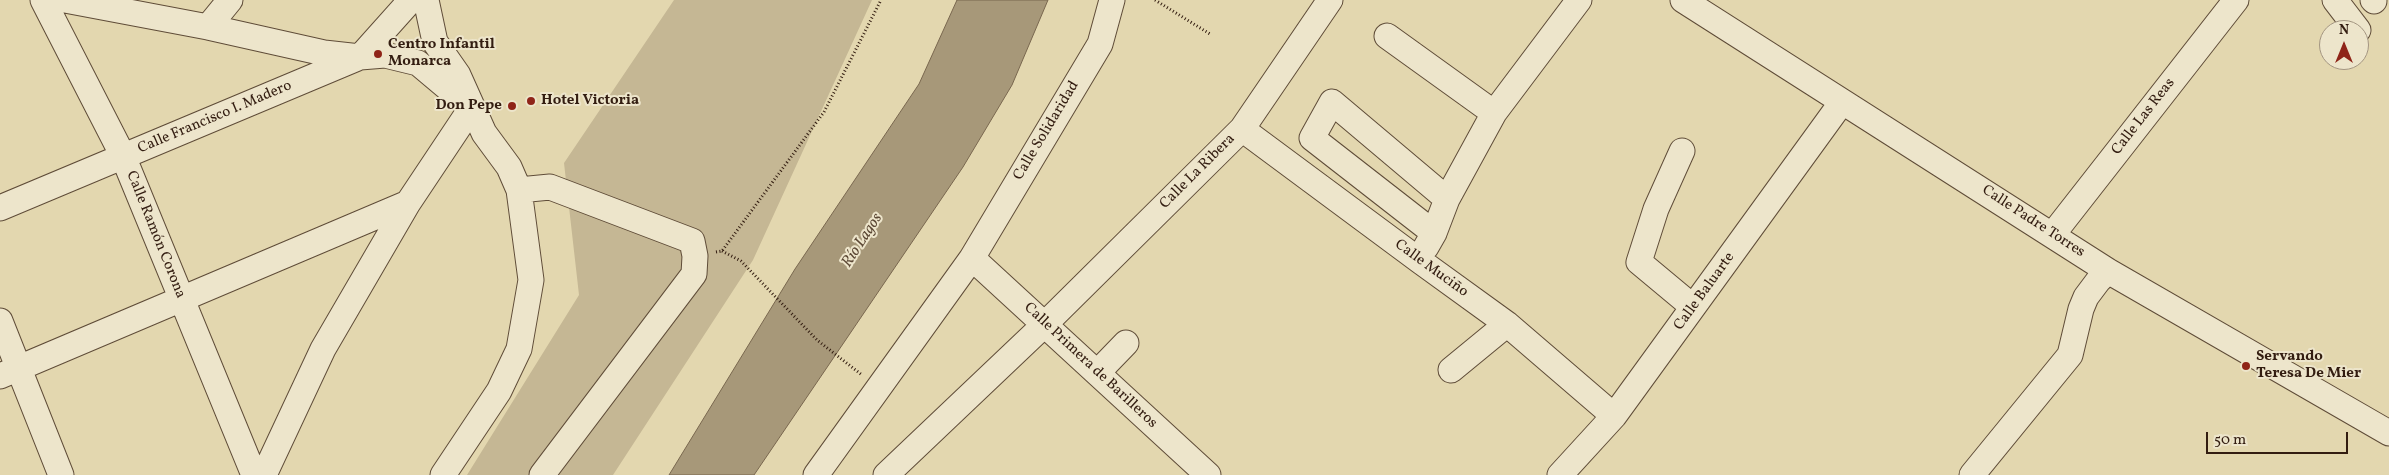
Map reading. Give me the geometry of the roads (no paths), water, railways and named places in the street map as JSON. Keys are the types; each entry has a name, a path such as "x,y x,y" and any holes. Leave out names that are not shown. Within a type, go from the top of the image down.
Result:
{"street":[{"name":"Calle Ramón Corona","path":"43,0 123,156 254,475"},
{"path":"65,0 208,27 324,53 360,57 385,55 418,62 472,108"},
{"path":"208,27 230,0"},
{"name":"Calle Francisco I. Madero","path":"0,208 360,57 410,0"},
{"path":"426,0 435,42 458,75 484,133 509,167 519,190 532,280 519,349 499,391 443,475"},
{"name":"Calle Solidaridad","path":"816,475 972,258 1100,44 1112,0"},
{"name":"Calle La Ribera","path":"886,475 1044,325 1242,129 1330,0"},
{"path":"1447,199 1332,102 1312,138 1430,240 1447,199 1494,113 1579,0"},
{"name":"Calle Padre Torres","path":"1683,0 2053,234 2108,271 2389,433"},
{"path":"2335,0 2350,20"},
{"name":"Calle Las Reas","path":"2053,234 2225,4"},
{"path":"1387,36 1494,113"},
{"name":"Calle Baluarte","path":"1560,475 1614,416 1842,102"},
{"path":"264,475 323,349 408,203 472,108"},
{"name":"Calle Muciño","path":"1242,129 1507,324 1614,416"},
{"path":"1682,152 1656,209 1639,262 1693,307"},
{"path":"519,190 550,187 692,241 695,256 694,274 542,475"},
{"path":"10,372 408,203"},
{"name":"Calle Primera de Barilleros","path":"972,258 1208,475"},
{"path":"1972,475 2070,355 2081,309 2086,297 2108,271"},
{"path":"0,321 10,372 61,475"},
{"path":"1451,370 1507,324"},
{"path":"1097,373 1126,343"}],"water":[{"name":"Río Lagos","path":"957,0 1048,0 1012,85 963,167 754,475 669,475 795,269 919,84"}],"place":[{"name":"Centro Infantil Monarca","path":"378,54"},
{"name":"Hotel Victoria","path":"531,101"},
{"name":"Don Pepe","path":"512,106"},
{"name":"Servando Teresa De Mier","path":"2246,366"}]}
